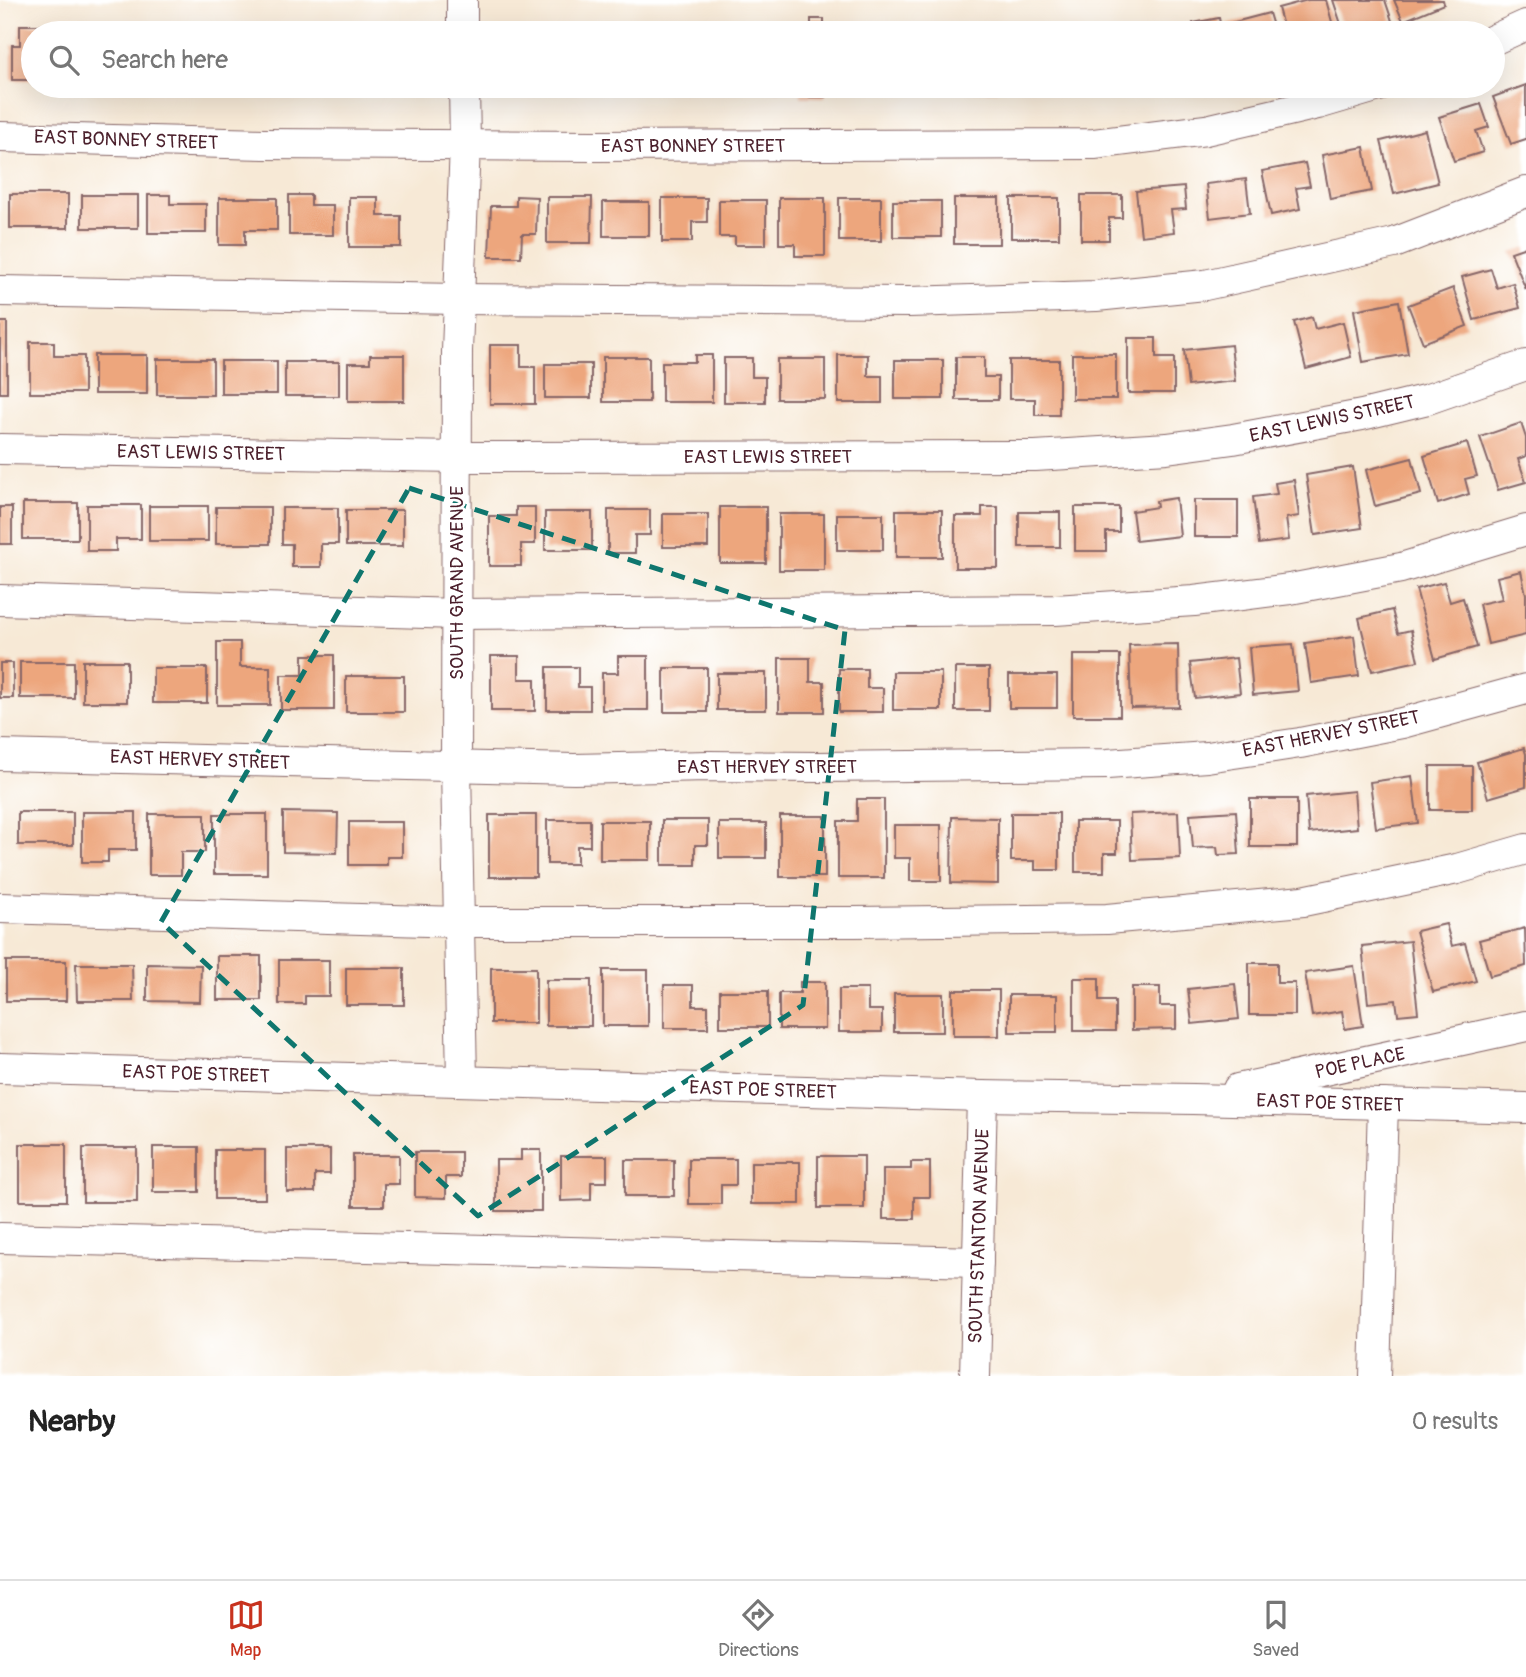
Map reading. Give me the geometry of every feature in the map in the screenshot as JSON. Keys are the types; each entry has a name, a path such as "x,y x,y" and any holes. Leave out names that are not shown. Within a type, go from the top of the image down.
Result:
{"street":[{"path":"461,0 462,21"},
{"path":"1505,35 1526,25"},
{"name":"SOUTH GRAND AVENUE","path":"462,1081 456,767 457,351 465,145 464,98"},
{"name":"EAST BONNEY STREET","path":"0,137 264,144 1094,144 1206,130 1338,98"},
{"path":"0,291 459,299 909,302 1096,296 1205,285 1394,243 1526,192"},
{"name":"EAST LEWIS STREET","path":"0,449 457,457 1035,456 1167,448 1233,439 1362,415 1428,399 1526,365"},
{"path":"0,600 457,614 1055,610 1194,601 1290,589 1401,568 1526,530"},
{"name":"EAST HERVEY STREET","path":"0,755 574,769 1107,764 1207,757 1300,743 1402,723 1526,690"},
{"path":"0,908 459,922 1107,919 1303,901 1457,869 1526,849"},
{"name":"POE PLACE","path":"1193,1099 1526,1026"},
{"name":"EAST POE STREET","path":"0,1068 982,1096 1526,1108"},
{"name":"SOUTH STANTON AVENUE","path":"975,1376 982,1096"},
{"path":"1375,1376 1383,1104"},
{"path":"0,1238 978,1262"}],"highlighted area":[{"path":"409,488 845,630 803,1005 478,1216 161,922"}],"building":[{"path":"1308,0 1326,0 1332,21 1282,21 1278,8"},
{"path":"1333,0 1385,0 1392,21 1340,21"},
{"path":"1394,0 1443,0 1444,4 1403,21"},
{"path":"1269,13 1271,21 1238,21"},
{"path":"21,25 21,80 12,80 12,45 20,45"},
{"path":"1526,85 1526,139 1511,144 1493,98 1505,98 1505,93"},
{"path":"1481,104 1489,127 1476,131 1483,152 1454,161 1439,117"},
{"path":"1425,130 1438,183 1394,194 1381,141"},
{"path":"1364,147 1372,191 1330,199 1322,155"},
{"path":"1305,163 1310,186 1296,188 1300,209 1271,215 1262,171"},
{"path":"1246,179 1250,213 1210,218 1206,184"},
{"path":"1184,187 1186,209 1171,210 1174,232 1141,236 1136,191"},
{"path":"10,194 68,194 68,228 10,228"},
{"path":"82,195 138,195 138,228 82,228"},
{"path":"148,195 170,195 170,204 206,204 206,233 148,233"},
{"path":"289,195 311,195 311,205 333,205 333,235 289,235"},
{"path":"1081,195 1122,195 1122,218 1109,218 1109,240 1081,240"},
{"path":"516,196 537,197 536,234 522,234 521,257 489,257 491,206 516,206"},
{"path":"349,197 378,197 378,216 401,216 401,247 349,247"},
{"path":"547,197 592,197 591,243 547,243"},
{"path":"219,198 277,198 277,230 245,230 245,245 219,245"},
{"path":"662,198 707,198 707,222 692,222 692,242 662,242"},
{"path":"779,198 825,198 825,256 795,256 795,244 779,244"},
{"path":"839,198 881,198 881,241 839,241"},
{"path":"954,198 999,198 999,244 954,244"},
{"path":"1011,198 1059,198 1059,238 1011,238"},
{"path":"719,200 766,200 766,245 735,245 735,237 719,237"},
{"path":"893,201 941,201 941,237 893,237"},
{"path":"603,202 649,202 649,236 603,236"},
{"path":"1526,247 1526,290 1511,252"},
{"path":"1491,269 1497,288 1513,283 1520,308 1474,320 1462,277"},
{"path":"1453,288 1467,326 1423,343 1408,305"},
{"path":"1399,301 1408,354 1363,362 1354,310"},
{"path":"1312,317 1315,329 1343,322 1351,357 1306,369 1294,322"},
{"path":"0,322 7,322 7,393 0,393"},
{"path":"1128,338 1156,338 1156,358 1174,358 1174,393 1128,393"},
{"path":"30,342 54,342 54,356 84,356 84,393 30,393"},
{"path":"490,345 521,345 521,367 535,367 535,404 490,404"},
{"path":"1231,345 1235,381 1188,386 1184,350"},
{"path":"1072,354 1116,354 1116,399 1072,399"},
{"path":"94,355 147,355 147,394 94,394"},
{"path":"370,355 404,355 404,401 348,401 348,363 370,363"},
{"path":"695,355 712,355 712,402 662,402 662,362 695,362"},
{"path":"838,355 868,355 868,376 882,376 882,403 838,403"},
{"path":"603,357 649,357 649,402 603,402"},
{"path":"956,357 984,357 984,377 998,377 998,400 956,400"},
{"path":"724,358 752,358 752,377 765,377 765,402 724,402"},
{"path":"157,359 213,359 213,395 157,395"},
{"path":"777,359 825,359 825,399 777,399"},
{"path":"895,360 943,360 943,399 895,399"},
{"path":"1009,360 1059,360 1059,415 1035,415 1035,399 1009,399"},
{"path":"221,361 277,361 277,394 221,394"},
{"path":"285,362 339,362 339,396 285,396"},
{"path":"545,364 591,364 591,398 545,398"},
{"path":"1521,423 1526,438 1526,456 1518,459 1526,482 1498,490 1480,437"},
{"path":"1467,443 1477,476 1465,479 1469,494 1438,504 1424,456"},
{"path":"1412,458 1421,494 1375,506 1366,470"},
{"path":"1353,467 1362,528 1315,535 1306,475"},
{"path":"1294,480 1299,516 1286,518 1289,540 1259,544 1253,497 1277,494 1275,483"},
{"path":"1176,498 1180,536 1136,541 1132,511 1157,507 1156,501"},
{"path":"1194,500 1238,500 1238,537 1194,537"},
{"path":"23,503 78,503 78,539 23,539"},
{"path":"87,505 141,505 141,539 116,539 116,551 87,551"},
{"path":"149,506 208,506 208,541 149,541"},
{"path":"0,507 12,507 12,544 0,544"},
{"path":"216,507 270,507 270,544 216,544"},
{"path":"516,507 535,507 535,544 521,544 521,566 489,566 489,516 516,516"},
{"path":"720,507 766,507 766,563 720,563"},
{"path":"982,507 998,507 998,568 955,568 955,516 982,516"},
{"path":"1075,507 1119,507 1119,532 1106,532 1106,551 1075,551"},
{"path":"282,508 338,508 338,544 321,544 321,567 292,567 292,544 282,544"},
{"path":"346,510 403,510 403,546 346,546"},
{"path":"608,510 650,510 650,535 635,535 635,553 608,553"},
{"path":"896,510 942,510 942,557 896,557"},
{"path":"545,512 592,512 592,550 545,550"},
{"path":"1019,512 1060,512 1060,547 1019,547"},
{"path":"663,514 708,514 708,547 663,547"},
{"path":"779,514 824,514 824,570 779,570"},
{"path":"837,514 883,514 883,550 837,550"},
{"path":"1521,571 1526,594 1526,635 1488,644 1479,604 1502,599 1497,577"},
{"path":"1444,582 1450,602 1463,598 1477,647 1435,659 1416,589"},
{"path":"1392,610 1398,633 1411,630 1418,661 1372,671 1359,618"},
{"path":"1354,636 1359,676 1311,683 1305,643"},
{"path":"217,642 240,642 240,667 270,667 270,705 217,705"},
{"path":"1178,644 1179,707 1131,708 1129,645"},
{"path":"1293,644 1298,691 1253,695 1249,647"},
{"path":"303,655 334,655 334,710 281,710 281,675 303,675"},
{"path":"1073,655 1120,655 1120,716 1073,716"},
{"path":"491,656 519,656 519,679 535,679 535,711 491,711"},
{"path":"618,656 648,656 648,710 602,710 602,673 618,673"},
{"path":"779,658 810,658 810,682 824,682 824,712 779,712"},
{"path":"1236,658 1240,693 1195,698 1190,663"},
{"path":"83,661 127,661 127,702 83,702"},
{"path":"20,662 74,662 74,698 20,698"},
{"path":"0,663 13,663 13,698 0,698"},
{"path":"547,667 578,667 578,687 590,687 590,710 547,710"},
{"path":"153,668 207,668 207,703 153,703"},
{"path":"664,668 707,668 707,712 664,712"},
{"path":"955,668 989,668 989,711 955,711"},
{"path":"839,669 867,669 867,688 883,688 883,712 839,712"},
{"path":"893,672 941,672 941,710 893,710"},
{"path":"717,673 766,673 766,710 717,710"},
{"path":"1009,675 1057,675 1057,708 1009,708"},
{"path":"346,676 404,676 404,712 346,712"},
{"path":"1524,748 1526,787 1488,798 1477,762"},
{"path":"1430,766 1472,766 1472,810 1430,810"},
{"path":"1412,776 1418,823 1376,828 1370,782"},
{"path":"1354,791 1357,828 1309,833 1306,796"},
{"path":"857,799 884,799 884,878 838,878 838,821 857,821"},
{"path":"1250,799 1297,799 1297,847 1250,847"},
{"path":"1236,811 1239,854 1218,855 1217,847 1193,848 1190,814"},
{"path":"18,812 73,812 73,845 18,845"},
{"path":"82,812 136,812 136,850 108,850 108,862 82,862"},
{"path":"283,812 338,813 337,853 283,852"},
{"path":"1178,812 1180,858 1132,860 1130,814"},
{"path":"1011,813 1059,813 1059,870 1035,870 1035,861 1011,861"},
{"path":"149,814 205,814 205,852 181,852 181,875 149,875"},
{"path":"214,814 267,814 267,874 214,874"},
{"path":"489,815 536,815 536,877 489,877"},
{"path":"780,816 825,816 825,877 780,877"},
{"path":"952,817 998,818 998,884 951,883"},
{"path":"547,820 590,820 590,846 577,846 577,864 547,864"},
{"path":"662,820 708,820 708,845 695,845 695,865 662,865"},
{"path":"600,821 650,821 650,860 600,860"},
{"path":"1075,821 1117,821 1117,853 1104,853 1104,872 1075,872"},
{"path":"349,822 402,822 402,857 387,857 387,865 349,865"},
{"path":"719,823 766,823 766,858 719,858"},
{"path":"894,825 941,825 941,881 910,881 910,858 894,858"},
{"path":"1446,924 1452,946 1465,943 1476,981 1433,992 1416,931"},
{"path":"1525,928 1526,966 1490,976 1479,940"},
{"path":"1410,941 1418,1013 1398,1015 1396,1000 1368,1003 1362,946"},
{"path":"217,956 261,956 261,1000 217,1000"},
{"path":"279,960 329,960 329,996 305,996 305,1004 279,1004"},
{"path":"6,961 66,961 66,1001 6,1001"},
{"path":"1249,963 1277,963 1277,983 1295,983 1295,1015 1249,1015"},
{"path":"76,964 132,964 133,1001 77,1001"},
{"path":"147,964 201,965 200,1002 147,1001"},
{"path":"1354,966 1363,1026 1345,1029 1342,1011 1312,1016 1305,973"},
{"path":"346,968 404,968 404,1005 346,1005"},
{"path":"491,968 536,968 536,1023 491,1023"},
{"path":"603,970 648,970 648,1026 603,1026"},
{"path":"1074,978 1099,978 1099,1001 1115,1001 1115,1031 1074,1031"},
{"path":"546,980 591,980 591,1026 546,1026"},
{"path":"800,982 825,982 825,1029 779,1029 779,993 800,993"},
{"path":"1235,984 1239,1019 1192,1024 1188,989"},
{"path":"664,985 693,985 693,1006 708,1006 708,1028 664,1028"},
{"path":"1132,987 1160,987 1160,1006 1176,1006 1176,1029 1132,1030"},
{"path":"839,989 868,989 868,1010 882,1010 882,1032 839,1032"},
{"path":"953,990 999,990 999,1036 953,1036"},
{"path":"720,991 768,991 768,1027 720,1027"},
{"path":"894,994 943,994 943,1032 894,1032"},
{"path":"1009,995 1057,995 1057,1032 1009,1032"},
{"path":"20,1144 66,1144 66,1201 20,1201"},
{"path":"153,1147 199,1147 199,1192 153,1192"},
{"path":"83,1148 137,1148 137,1202 83,1202"},
{"path":"287,1149 330,1149 330,1174 315,1174 315,1192 287,1192"},
{"path":"215,1150 265,1150 265,1199 215,1199"},
{"path":"521,1150 541,1150 541,1211 496,1211 496,1160 521,1160"},
{"path":"415,1152 461,1152 461,1177 446,1177 446,1198 415,1197"},
{"path":"353,1155 399,1155 399,1184 384,1184 384,1206 353,1206"},
{"path":"561,1156 607,1156 607,1182 591,1182 591,1200 561,1201"},
{"path":"818,1156 864,1156 864,1208 818,1208"},
{"path":"689,1159 736,1159 736,1185 721,1185 721,1204 689,1204"},
{"path":"625,1160 674,1160 674,1196 625,1196"},
{"path":"751,1162 800,1162 800,1204 751,1204"},
{"path":"911,1162 930,1162 930,1197 914,1197 914,1219 883,1219 883,1169 911,1169"}]}
